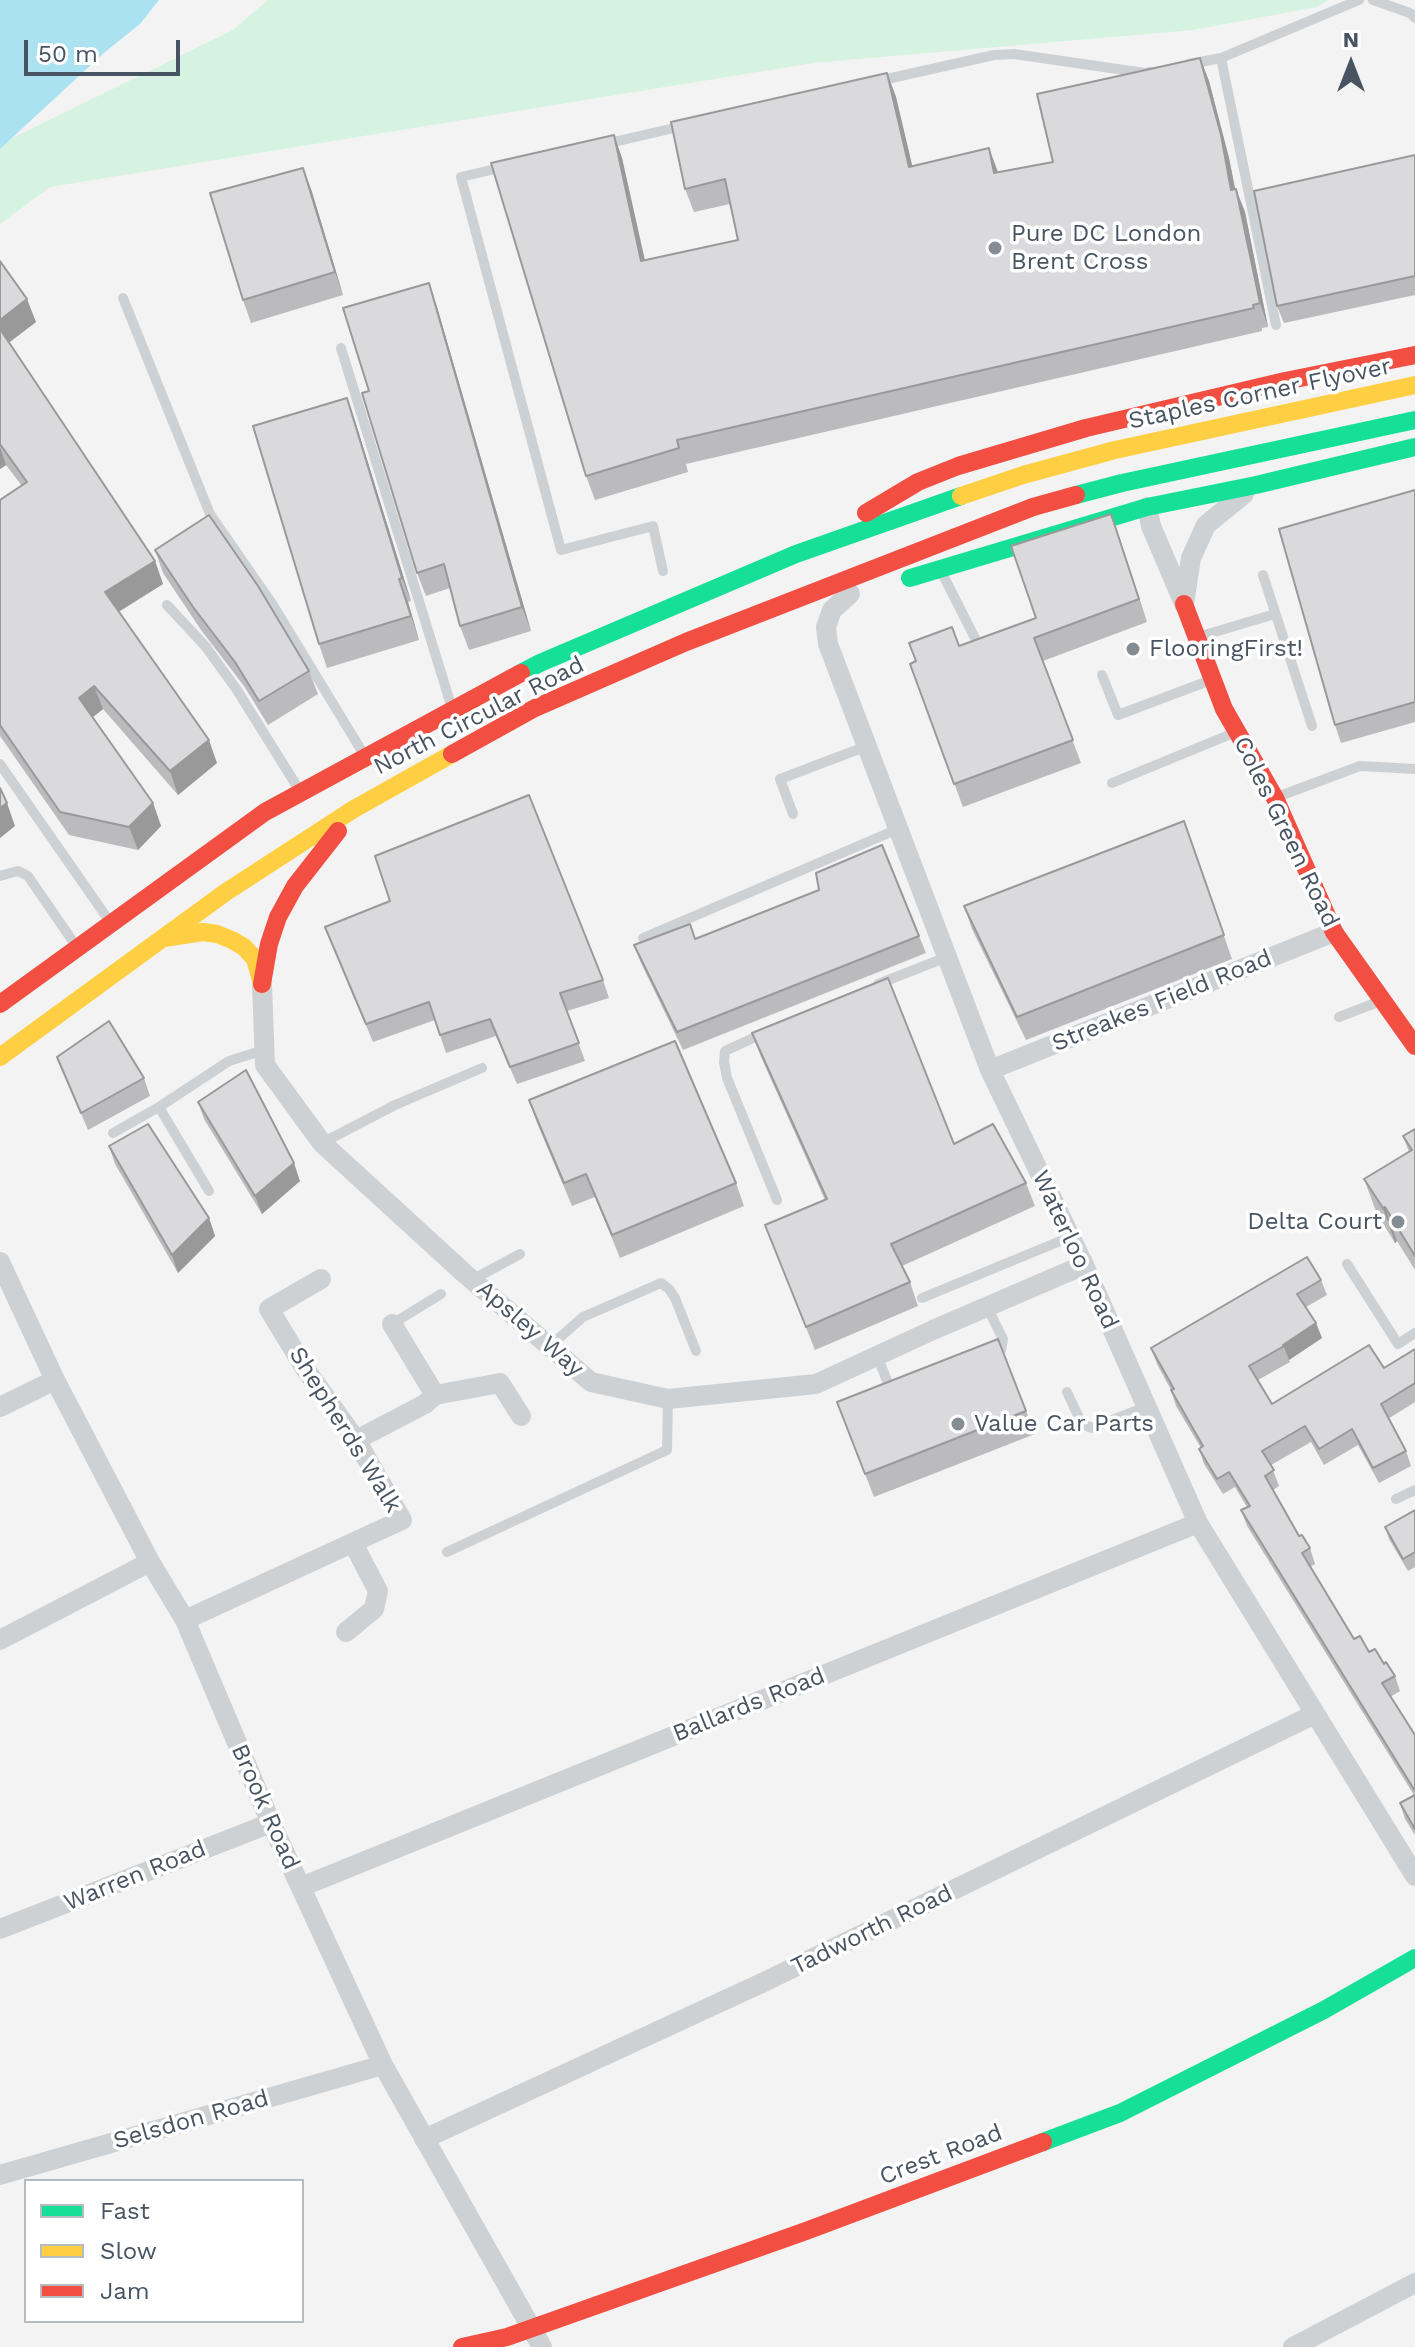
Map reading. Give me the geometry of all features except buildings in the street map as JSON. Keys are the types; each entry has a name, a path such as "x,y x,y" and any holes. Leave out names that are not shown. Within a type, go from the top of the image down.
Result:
{"main road":[{"path":"796,554 918,482 958,466 1156,410 1415,355"},
{"name":"Staples Corner Flyover","path":"1115,450 1415,385"},
{"name":"North Circular Road","path":"0,1057 226,892 354,809 535,708 686,642 1033,507 1122,483 1415,420"},
{"path":"746,620 885,585 1147,507 1415,447"},
{"name":"North Circular Road","path":"0,1004 265,812 540,663 796,554 1023,475 1115,450"},
{"name":"Coles Green Road","path":"1184,604 1224,709 1275,798 1334,932 1415,1046"},
{"path":"262,984 269,944 278,917 295,886 354,809"},
{"path":"157,940 203,932 232,940 255,959 262,984"},
{"name":"Crest Road","path":"462,2347 507,2337 806,2231 1120,2113 1324,2010 1415,1958"}],"street":[{"name":"Coles Green Road","path":"1184,604 1191,558 1206,525 1256,485"},
{"name":"Coles Green Road","path":"1147,507 1151,526 1184,604"},
{"name":"Waterloo Road","path":"850,594 832,610 826,627 828,644 990,1070 1084,1265 1198,1523 1415,1876"},
{"name":"Streakes Field Road","path":"990,1070 1334,932"},
{"name":"Apsley Way","path":"262,984 265,1065 322,1143 472,1280 591,1382 668,1399 816,1384 1084,1265"},
{"name":"Brook Road","path":"0,1262 55,1380 150,1562 185,1620 271,1823 383,2065 542,2347"},
{"name":"Shepherds Walk","path":"185,1620 402,1520 356,1440 306,1370 269,1309 321,1279"},
{"path":"392,1324 435,1395"},
{"path":"0,1407 55,1380"},
{"path":"356,1440 425,1404 435,1395 500,1383 521,1416"},
{"name":"Ballards Road","path":"301,1887 1198,1523"},
{"path":"346,1632 374,1609 378,1591 353,1543"},
{"path":"0,1640 150,1562"},
{"name":"Tadworth Road","path":"424,2139 764,1982 1315,1714"},
{"name":"Warren Road","path":"0,1929 271,1823"},
{"name":"Selsdon Road","path":"0,2175 383,2065"},
{"path":"1293,2347 1415,2283"}],"lane":[{"path":"1175,67 1221,58 1359,0"},
{"path":"1373,0 1410,13 1415,18"},
{"path":"861,85 994,55 1014,54 1145,73 1160,70"},
{"path":"1221,58 1276,325"},
{"path":"592,147 695,123"},
{"path":"519,164 461,177 561,550 653,526 663,571"},
{"path":"123,298 210,514 273,605 366,758"},
{"path":"341,348 453,711"},
{"path":"940,569 981,651"},
{"path":"1263,575 1312,726"},
{"path":"167,605 206,647 237,690 301,793"},
{"path":"1197,638 1275,614"},
{"path":"1102,675 1118,715 1212,679"},
{"path":"1112,783 1237,731"},
{"path":"793,814 780,779 867,746"},
{"path":"0,764 111,924"},
{"path":"1275,798 1360,766 1415,769"},
{"path":"643,938 898,829"},
{"path":"0,876 18,871 28,876 78,948"},
{"path":"863,990 947,957"},
{"path":"1339,1017 1382,1000"},
{"path":"777,1200 727,1078 724,1062 725,1051 781,1026"},
{"path":"113,1133 229,1061 264,1050"},
{"path":"322,1143 395,1105 482,1068"},
{"path":"159,1107 209,1191"},
{"path":"922,1298 1070,1237"},
{"path":"472,1280 520,1254"},
{"path":"1347,1264 1398,1344 1415,1333"},
{"path":"550,1346 583,1317 661,1283 675,1298 696,1351"},
{"path":"392,1324 441,1294"},
{"path":"980,1363 1001,1350 1003,1339 987,1307"},
{"path":"877,1356 890,1388 909,1392"},
{"path":"1067,1392 1082,1424 1092,1428 1148,1406"},
{"path":"447,1552 667,1450 668,1399"},
{"path":"1396,1499 1415,1490"}],"green space":[{"path":"268,0 1328,0 1317,7 1193,30 813,63 50,187 0,224 0,144 233,30"}],"water":[{"path":"0,0 159,0 140,24 105,52 0,149"}],"traffic: fast":[{"path":"1076,495 1415,420"},
{"path":"910,578 1147,507 1415,447"},
{"path":"521,673 796,554 961,496"},
{"path":"1043,2142 1120,2113 1324,2010 1415,1958"}],"traffic: slow":[{"path":"961,496 1115,450 1415,385"},
{"path":"0,1057 226,892 354,809 452,754"},
{"path":"164,938 203,932 232,940 255,959 262,984"}],"traffic: jam":[{"path":"866,513 918,482 958,466 1086,428 1285,381 1415,355"},
{"path":"452,754 535,708 686,642 1033,507 1076,495"},
{"path":"1184,604 1224,709 1275,798 1334,932 1415,1046"},
{"path":"0,1004 265,812 521,673"},
{"path":"262,984 269,944 278,917 295,886 338,831"},
{"path":"462,2347 507,2337 806,2231 1043,2142"}],"place":[{"name":"Pure DC London Brent Cross","path":"995,248"},
{"name":"FlooringFirst!","path":"1133,649"},
{"name":"Delta Court","path":"1398,1222"},
{"name":"Value Car Parts","path":"958,1424"}]}
